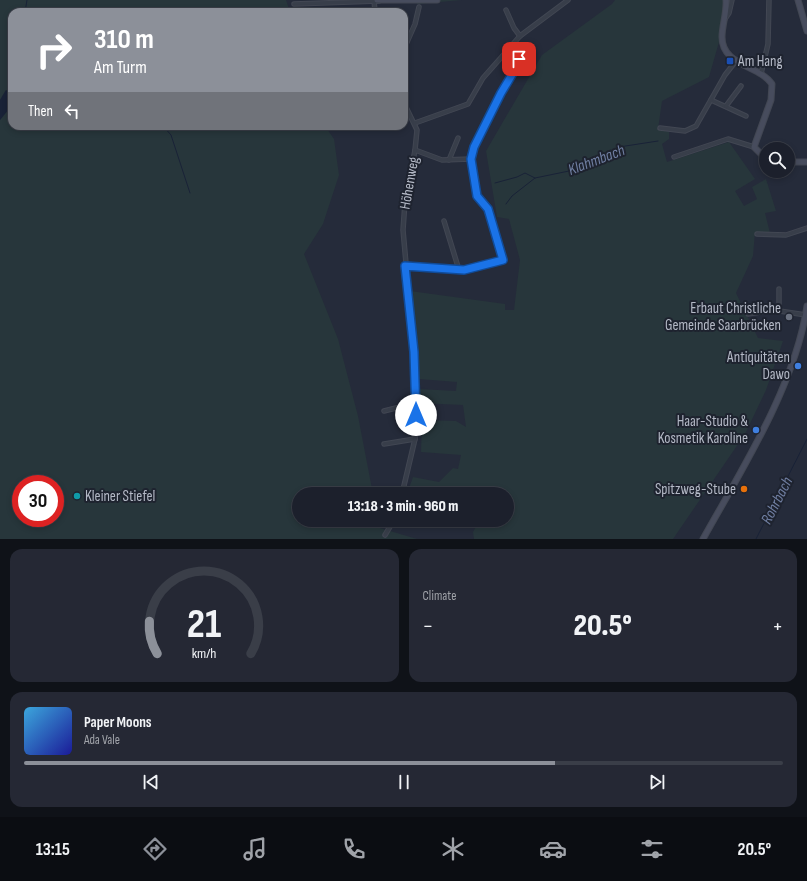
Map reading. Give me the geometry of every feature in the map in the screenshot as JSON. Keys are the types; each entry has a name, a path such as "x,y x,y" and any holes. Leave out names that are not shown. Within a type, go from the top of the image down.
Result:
{"main road":[{"path":"376,0 437,0"},
{"path":"726,0 722,44 727,53 736,61 761,74 772,84 772,94 754,147 759,152"},
{"path":"798,0 807,31"},
{"path":"795,162 807,162"},
{"path":"703,539 771,414 798,346 807,306"}],"street":[{"path":"294,4 376,0"},
{"path":"415,124 468,104 483,78 520,36 568,0"},
{"path":"724,21 729,12 732,0"},
{"path":"761,74 768,44 769,0"},
{"path":"408,40 415,24 419,7"},
{"path":"506,10 516,32 520,36"},
{"path":"405,266 459,270 470,269 503,260 488,209 477,196 471,159 474,147 501,93 519,63 519,59 508,50"},
{"path":"660,128 685,131 694,128 702,118 725,75 736,61"},
{"path":"726,106 741,86"},
{"path":"711,100 746,116"},
{"name":"Höhenweg","path":"404,487 415,439 416,403 414,352 405,266 403,230 405,202 417,132 415,124 408,111"},
{"path":"449,160 458,138"},
{"path":"674,157 728,139 754,147"},
{"path":"415,150 434,158 449,160 471,159"},
{"path":"444,221 459,270"},
{"path":"757,234 786,235 807,228"},
{"path":"779,289 779,311"},
{"path":"748,314 768,310 806,315"},
{"path":"384,411 416,403"},
{"path":"384,444 415,439"},
{"path":"385,535 390,527"}],"shaded area":[{"path":"0,0 286,0 289,8 8,8 8,92 6,90 0,100"},
{"path":"417,0 462,0 417,4"},
{"path":"615,0 731,0 709,77 662,101 658,129 669,132 669,139 662,144 667,162 729,142 755,179 735,191 744,206 757,199 752,187 766,179 776,211 765,213 770,233 755,232 753,256 736,293 758,338 783,341 766,390 745,434 673,539 474,539 473,532 476,527 514,527 514,487 409,487 413,477 439,482 453,468 458,469 461,455 421,452 422,420 456,421 466,427 463,405 419,403 419,389 456,391 457,382 419,379 419,354 410,291 505,304 505,310 514,310 520,260 509,219 497,217 486,151 542,55 612,4"},
{"path":"519,43 526,49 518,57 513,52"},
{"path":"8,110 8,130 328,130 334,139 339,175 323,224 304,254 338,339 358,416 372,487 292,487 292,527 380,527 417,539 0,539 0,120"}],"water":[{"path":"6,90 8,92 8,110 0,120 0,100"}],"waterway":[{"path":"26,8 27,0"},
{"path":"167,130 171,135 190,193"},
{"name":"Klahmbach","path":"506,204 512,196 535,178 569,171 609,154 619,147 658,141"},
{"name":"Klahmbach","path":"495,183 517,177 525,173 535,178"},
{"name":"Rohrbach","path":"756,539 807,439"}],"place":[{"name":"Am Hang","path":"730,61"},
{"name":"Erbaut Christliche Gemeinde Saarbrücken","path":"789,317"},
{"name":"Antiquitäten Dawo","path":"798,366"},
{"name":"Haar-Studio & Kosmetik Karoline","path":"756,430"},
{"name":"Spitzweg-Stube","path":"744,489"},
{"name":"Kleiner Stiefel","path":"77,496"}],"route":[{"path":"416,415 414,352 405,266 464,270 503,260 488,209 477,196 471,159 474,147 501,93 519,63 519,59"}]}
